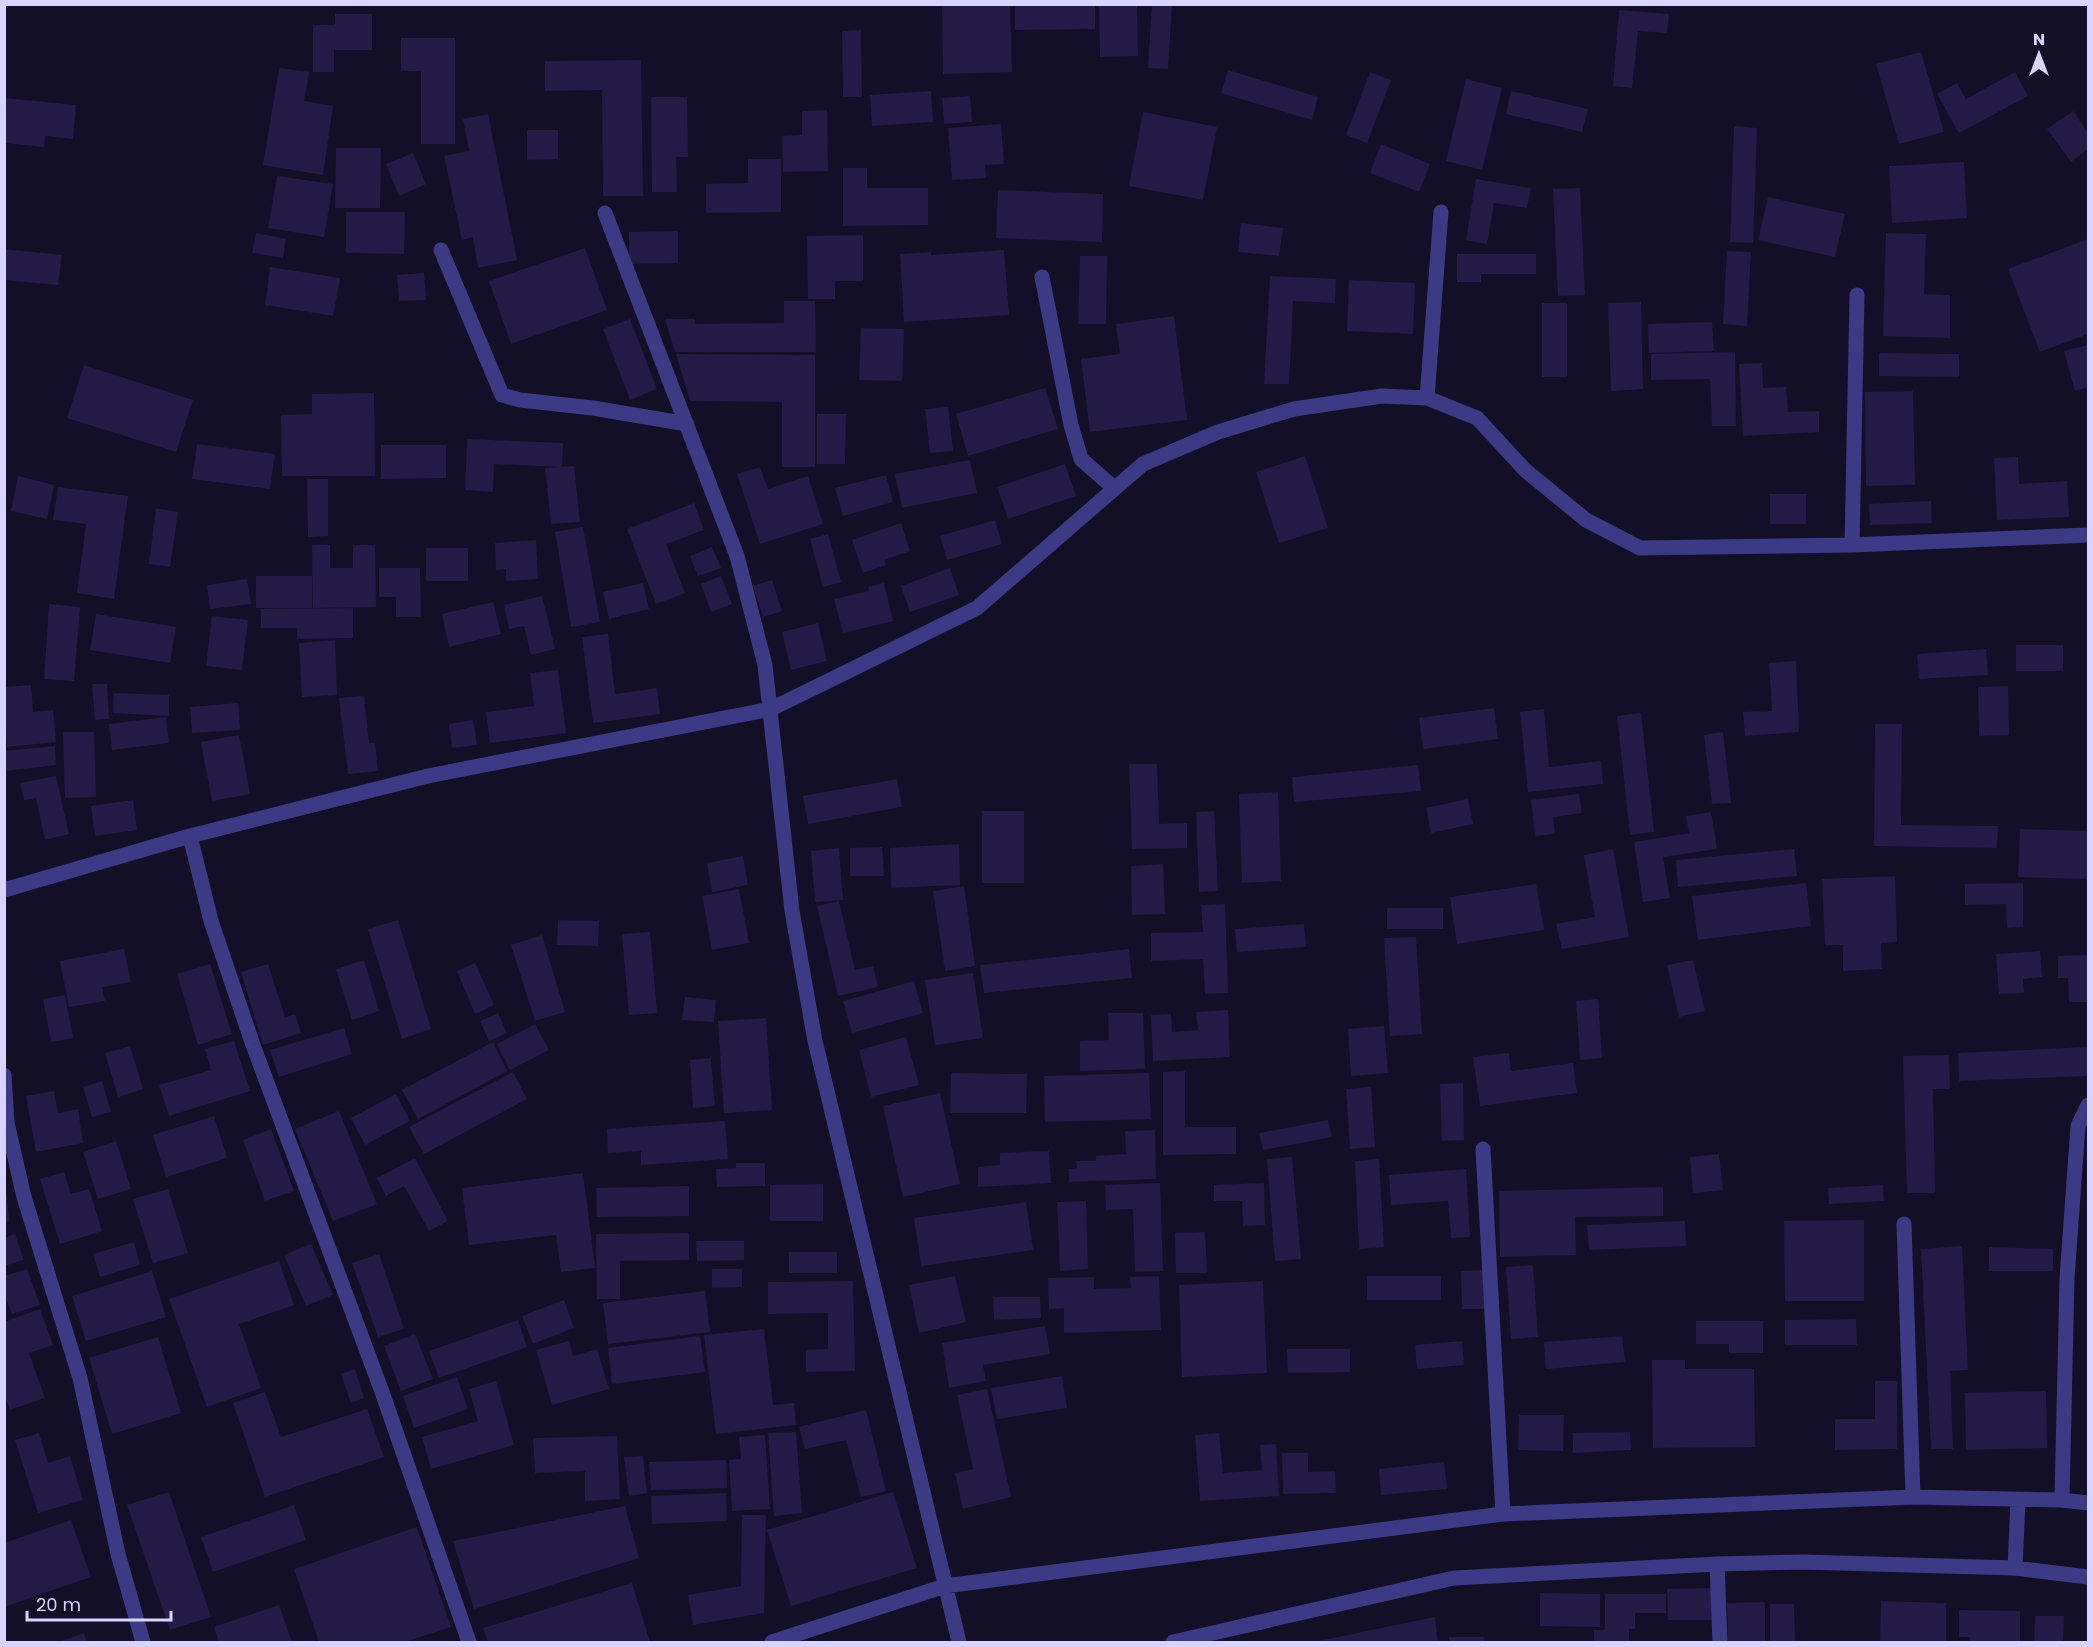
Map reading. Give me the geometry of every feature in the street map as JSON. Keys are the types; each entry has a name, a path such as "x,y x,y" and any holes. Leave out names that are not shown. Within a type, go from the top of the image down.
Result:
{"street":[{"path":"1427,398 1441,212"},
{"path":"605,213 738,556 765,665 792,911 815,1041 960,1642"},
{"path":"441,250 502,395 520,400 593,408 687,424"},
{"path":"1042,277 1071,425 1081,459 1114,488"},
{"path":"1852,545 1857,295"},
{"path":"4,890 190,836 428,776 771,709 977,608 1143,464 1218,432 1283,412 1382,396 1427,398 1477,418 1525,470 1586,520 1640,548 1852,545 2088,535"},
{"path":"190,836 211,921 253,1045 381,1389 469,1642"},
{"path":"4,1075 8,1123 24,1197 80,1378 118,1554 142,1642"},
{"path":"2062,1500 2069,1255 2078,1126 2088,1105"},
{"path":"1483,1149 1503,1514"},
{"path":"1904,1224 1913,1497"},
{"path":"772,1642 945,1586 1503,1514 1913,1497 2062,1500 2088,1503"},
{"path":"2015,1568 2018,1500"},
{"path":"1173,1642 1454,1578 1717,1564 1803,1562 2015,1568 2088,1576"},
{"path":"1717,1564 1720,1642"}],"building":[{"path":"1010,4 1012,72 943,74 942,5"},
{"path":"1015,4 1095,4 1095,29 1015,30"},
{"path":"1152,4 1172,4 1168,69 1148,68"},
{"path":"1099,5 1137,5 1138,56 1100,57"},
{"path":"1619,10 1669,14 1667,33 1638,31 1632,88 1613,86"},
{"path":"335,14 372,14 372,50 334,50 334,72 313,72 313,25 335,25"},
{"path":"861,30 862,97 843,97 842,31"},
{"path":"401,38 455,38 455,144 421,144 421,71 401,71"},
{"path":"1921,52 1944,132 1899,144 1876,64"},
{"path":"641,60 643,196 603,196 602,90 545,91 545,61"},
{"path":"279,68 309,72 304,101 333,106 323,175 263,165"},
{"path":"1228,70 1318,97 1312,120 1221,93"},
{"path":"1370,72 1391,80 1367,143 1346,135"},
{"path":"2015,72 2028,96 1959,133 1937,94 1957,83 1966,99"},
{"path":"1466,79 1502,88 1482,170 1446,161"},
{"path":"931,91 933,122 872,126 870,95"},
{"path":"1511,91 1588,109 1582,132 1506,114"},
{"path":"970,96 972,122 944,124 942,98"},
{"path":"651,97 687,97 688,157 676,157 677,192 652,192"},
{"path":"4,98 76,105 73,139 45,136 44,147 4,143"},
{"path":"827,110 828,171 783,172 782,136 802,135 802,111"},
{"path":"2073,111 2088,133 2088,149 2071,162 2047,129"},
{"path":"1143,112 1217,127 1203,200 1129,186"},
{"path":"488,114 517,260 478,268 473,237 462,240 444,156 469,151 463,119"},
{"path":"1001,124 1004,164 985,165 986,178 952,180 948,128"},
{"path":"1734,126 1757,128 1753,243 1730,242"},
{"path":"527,130 558,130 558,159 527,160"},
{"path":"1381,144 1430,164 1419,192 1370,173"},
{"path":"336,148 381,148 380,208 335,208"},
{"path":"413,153 426,184 399,196 386,164"},
{"path":"748,159 781,159 781,212 706,213 706,184 748,183"},
{"path":"1964,162 1967,218 1892,223 1889,166"},
{"path":"843,168 867,168 867,188 928,188 928,225 843,226"},
{"path":"277,176 333,184 324,237 268,228"},
{"path":"1476,179 1531,188 1527,208 1494,203 1487,244 1466,240"},
{"path":"1580,188 1585,295 1558,296 1553,189"},
{"path":"998,190 1103,194 1102,242 996,238"},
{"path":"1768,197 1845,214 1835,257 1758,240"},
{"path":"346,212 405,212 404,254 346,253"},
{"path":"1241,223 1283,228 1279,256 1238,252"},
{"path":"678,231 678,263 629,264 629,232"},
{"path":"256,233 286,239 283,258 252,253"},
{"path":"1886,233 1926,234 1924,294 1950,295 1950,338 1883,336"},
{"path":"863,235 863,281 835,281 835,299 808,299 807,236"},
{"path":"2088,239 2088,334 2040,352 2008,269"},
{"path":"585,248 607,310 511,344 489,281"},
{"path":"4,249 62,255 58,285 4,280"},
{"path":"1004,250 1009,315 904,322 900,254 931,252 931,255"},
{"path":"1727,251 1751,252 1747,326 1723,324"},
{"path":"1457,254 1536,254 1536,274 1481,274 1481,282 1457,282"},
{"path":"1080,256 1107,256 1106,324 1078,324"},
{"path":"270,267 340,278 333,316 265,305"},
{"path":"424,273 426,300 399,301 397,275"},
{"path":"1270,276 1336,279 1335,303 1293,301 1289,384 1264,384"},
{"path":"1349,280 1415,283 1413,334 1347,331"},
{"path":"784,301 815,301 816,352 675,352 665,319 695,319 695,324 784,323"},
{"path":"1641,302 1643,389 1611,391 1608,303"},
{"path":"1542,303 1567,303 1567,377 1542,377"},
{"path":"1174,316 1187,420 1090,432 1081,359 1120,354 1116,324"},
{"path":"630,319 657,389 630,400 603,329"},
{"path":"1712,322 1714,351 1649,353 1648,324"},
{"path":"861,328 904,329 902,381 859,380"},
{"path":"2088,345 2088,387 2075,391 2064,351"},
{"path":"1735,352 1736,426 1712,426 1710,379 1651,380 1651,354"},
{"path":"1879,353 1959,354 1959,377 1879,376"},
{"path":"676,354 815,355 815,467 782,467 782,402 690,401"},
{"path":"1762,363 1763,388 1786,387 1788,412 1819,411 1819,432 1743,436 1739,364"},
{"path":"84,365 193,400 176,452 67,418"},
{"path":"1045,388 1058,429 968,456 956,414"},
{"path":"1913,391 1915,485 1866,486 1865,392"},
{"path":"374,393 375,476 282,476 281,415 312,414 312,394"},
{"path":"948,407 953,451 930,453 925,409"},
{"path":"817,414 846,414 845,464 817,464"},
{"path":"467,439 563,443 562,467 494,464 493,492 465,490"},
{"path":"197,444 275,454 270,489 192,479"},
{"path":"381,445 446,445 446,478 381,479"},
{"path":"1305,456 1328,528 1279,543 1256,472"},
{"path":"2018,457 2019,484 2067,481 2069,517 1997,520 1994,458"},
{"path":"970,460 977,493 902,508 895,474"},
{"path":"1065,464 1076,496 1008,519 997,487"},
{"path":"574,466 580,522 551,524 545,468"},
{"path":"760,467 768,489 808,476 823,524 760,544 737,474"},
{"path":"886,475 893,502 843,516 835,488"},
{"path":"18,476 54,485 47,519 11,511"},
{"path":"307,479 328,479 328,536 308,537"},
{"path":"58,487 128,496 114,599 77,593 86,524 53,520"},
{"path":"1770,494 1806,494 1806,524 1770,524"},
{"path":"1931,501 1932,523 1870,525 1869,504"},
{"path":"694,503 704,530 666,544 685,593 656,604 627,529"},
{"path":"156,508 178,512 170,567 149,564"},
{"path":"995,520 1002,544 947,560 940,536"},
{"path":"901,523 910,551 884,560 886,565 863,573 852,540"},
{"path":"583,527 600,622 571,627 555,532"},
{"path":"828,534 841,582 823,587 810,539"},
{"path":"536,540 538,579 506,581 506,569 496,570 495,543"},
{"path":"312,545 330,545 330,568 353,568 353,545 375,545 376,607 313,608"},
{"path":"712,547 721,568 698,576 690,556"},
{"path":"426,548 468,548 468,581 426,581"},
{"path":"379,568 420,568 421,617 396,617 396,597 379,597"},
{"path":"950,568 959,595 910,612 901,586"},
{"path":"256,576 312,576 312,608 256,608"},
{"path":"721,576 732,604 711,612 701,584"},
{"path":"247,579 251,604 210,609 207,585"},
{"path":"772,580 782,611 763,617 753,586"},
{"path":"643,583 649,609 609,619 603,592"},
{"path":"884,583 893,621 843,633 834,599 869,591 868,587"},
{"path":"542,596 555,649 531,655 524,626 509,629 504,605"},
{"path":"493,602 501,634 449,647 442,614"},
{"path":"49,604 80,607 74,681 44,679"},
{"path":"353,608 353,638 297,639 297,628 261,628 261,609"},
{"path":"96,614 176,627 170,663 90,650"},
{"path":"212,616 248,620 242,670 206,666"},
{"path":"818,623 827,661 791,670 782,632"},
{"path":"608,634 615,694 657,688 660,714 593,723 582,637"},
{"path":"335,640 337,695 302,697 299,643"},
{"path":"2016,645 2063,645 2063,671 2016,671"},
{"path":"1986,649 1988,675 1919,679 1917,654"},
{"path":"1796,661 1799,732 1745,736 1743,712 1772,711 1769,663"},
{"path":"558,670 566,733 490,743 486,712 534,706 530,673"},
{"path":"92,684 107,684 109,719 95,720"},
{"path":"31,685 33,712 53,710 56,742 7,747 4,687"},
{"path":"2008,686 2009,735 1979,736 1978,687"},
{"path":"114,693 169,695 169,716 113,713"},
{"path":"364,696 369,743 375,743 378,771 348,774 339,698"},
{"path":"238,703 240,730 192,733 190,707"},
{"path":"1494,708 1498,739 1423,749 1419,718"},
{"path":"1544,709 1549,767 1601,761 1603,784 1528,792 1520,712"},
{"path":"1641,713 1654,832 1630,835 1617,716"},
{"path":"166,717 169,743 112,750 109,724"},
{"path":"473,720 477,745 452,748 449,724"},
{"path":"1875,724 1902,724 1901,825 1998,826 1997,848 1874,846"},
{"path":"63,732 94,732 96,797 65,798"},
{"path":"1723,732 1731,803 1712,804 1704,735"},
{"path":"239,735 250,794 212,801 201,742"},
{"path":"55,746 56,765 4,771 4,751"},
{"path":"1129,764 1157,764 1159,824 1187,823 1187,848 1132,849"},
{"path":"1418,765 1421,791 1294,802 1292,777"},
{"path":"56,776 69,834 45,840 36,798 24,800 20,783"},
{"path":"897,779 902,807 808,824 803,796"},
{"path":"1278,792 1281,881 1242,883 1239,794"},
{"path":"1579,794 1582,813 1553,817 1555,834 1535,836 1531,800"},
{"path":"1468,799 1473,824 1431,833 1426,808"},
{"path":"133,800 137,830 95,836 91,806"},
{"path":"982,811 1024,811 1024,883 982,883"},
{"path":"1214,811 1218,891 1199,892 1196,812"},
{"path":"1711,812 1717,849 1663,857 1670,898 1643,902 1634,842 1689,833 1686,816"},
{"path":"2020,829 2088,831 2088,879 2018,877"},
{"path":"959,844 960,885 891,888 890,848"},
{"path":"882,847 884,876 850,876 850,848"},
{"path":"839,848 843,900 815,902 811,851"},
{"path":"1613,849 1629,937 1562,949 1556,924 1595,917 1584,855"},
{"path":"1794,849 1797,876 1678,887 1676,860"},
{"path":"743,856 748,885 712,892 707,863"},
{"path":"1163,864 1165,914 1132,915 1131,866"},
{"path":"1895,876 1897,942 1881,943 1882,969 1843,971 1843,945 1825,945 1822,879"},
{"path":"1806,883 1811,926 1698,940 1692,896"},
{"path":"2023,883 2023,927 2007,928 2006,904 1965,905 1965,884"},
{"path":"1536,884 1544,930 1457,944 1450,897"},
{"path":"964,886 975,966 945,971 933,891"},
{"path":"739,889 749,943 712,950 702,896"},
{"path":"839,901 855,970 873,966 878,987 838,996 817,906"},
{"path":"1225,904 1228,993 1205,994 1203,959 1151,961 1151,933 1203,932 1201,905"},
{"path":"1387,908 1443,908 1443,929 1387,929"},
{"path":"398,920 431,1029 402,1039 368,929"},
{"path":"558,920 599,921 598,946 557,945"},
{"path":"1304,924 1306,947 1237,952 1235,929"},
{"path":"650,932 657,1013 629,1015 622,934"},
{"path":"542,935 565,1012 535,1021 511,945"},
{"path":"1416,937 1422,1034 1390,1036 1384,938"},
{"path":"124,949 131,982 102,987 105,1001 69,1007 60,961"},
{"path":"1129,949 1132,978 984,993 980,965"},
{"path":"2040,951 2042,977 2023,979 2024,993 1999,994 1996,954"},
{"path":"2088,955 2088,1002 2069,1002 2068,978 2058,978 2058,956"},
{"path":"364,960 379,1011 352,1020 336,969"},
{"path":"1693,960 1705,1011 1679,1017 1667,965"},
{"path":"475,963 494,1005 475,1014 457,971"},
{"path":"210,964 232,1034 198,1045 177,974"},
{"path":"268,964 285,1017 295,1014 301,1033 263,1045 241,972"},
{"path":"973,973 983,1038 935,1045 925,980"},
{"path":"914,981 923,1013 852,1033 843,1001"},
{"path":"65,995 73,1038 51,1042 43,999"},
{"path":"685,997 716,1000 714,1022 682,1020"},
{"path":"1598,999 1602,1058 1580,1060 1576,1001"},
{"path":"1228,1010 1230,1057 1153,1061 1151,1015 1171,1014 1172,1032 1198,1030 1196,1012"},
{"path":"498,1013 507,1033 489,1041 480,1021"},
{"path":"1108,1013 1143,1013 1145,1069 1080,1071 1080,1041 1109,1040"},
{"path":"766,1018 772,1110 724,1113 718,1021"},
{"path":"535,1024 549,1050 510,1070 497,1044"},
{"path":"1384,1026 1388,1073 1351,1076 1348,1029"},
{"path":"344,1028 352,1054 279,1077 270,1050"},
{"path":"906,1037 919,1085 871,1097 859,1050"},
{"path":"234,1041 250,1091 169,1116 159,1085 211,1070 205,1049"},
{"path":"493,1042 507,1071 418,1119 402,1090"},
{"path":"130,1046 143,1089 118,1097 105,1053"},
{"path":"2087,1047 2088,1076 1959,1081 1958,1053"},
{"path":"1509,1053 1511,1071 1573,1063 1577,1093 1480,1106 1473,1057"},
{"path":"1949,1055 1950,1089 1933,1089 1935,1193 1907,1193 1903,1056"},
{"path":"711,1058 715,1106 693,1108 690,1060"},
{"path":"1185,1071 1185,1127 1236,1127 1236,1154 1163,1155 1163,1072"},
{"path":"513,1072 527,1099 424,1154 409,1127"},
{"path":"951,1073 1027,1074 1026,1113 950,1113"},
{"path":"1149,1073 1151,1119 1045,1122 1044,1076"},
{"path":"102,1081 111,1112 92,1117 83,1087"},
{"path":"1463,1083 1464,1140 1442,1141 1440,1084"},
{"path":"1371,1087 1375,1147 1350,1149 1346,1089"},
{"path":"54,1091 58,1113 78,1109 83,1143 36,1152 26,1096"},
{"path":"940,1093 960,1184 903,1197 883,1106"},
{"path":"396,1094 410,1121 365,1145 351,1118"},
{"path":"339,1111 377,1204 333,1221 295,1129"},
{"path":"214,1116 227,1158 166,1177 153,1135"},
{"path":"1328,1120 1332,1137 1263,1150 1259,1133"},
{"path":"725,1121 728,1159 641,1165 641,1151 608,1153 607,1129"},
{"path":"271,1129 294,1191 265,1201 243,1140"},
{"path":"1155,1130 1156,1179 1069,1182 1069,1169 1077,1168 1076,1161 1096,1161 1096,1156 1126,1154 1125,1131"},
{"path":"116,1141 131,1189 98,1199 83,1152"},
{"path":"1049,1151 1051,1183 978,1187 978,1167 1000,1165 1000,1153"},
{"path":"1719,1154 1723,1190 1693,1193 1690,1157"},
{"path":"1292,1157 1301,1259 1275,1261 1267,1159"},
{"path":"415,1158 448,1221 429,1231 404,1186 386,1196 377,1178"},
{"path":"1379,1159 1384,1247 1359,1249 1355,1161"},
{"path":"736,1163 765,1163 765,1186 717,1187 716,1169 736,1168"},
{"path":"1466,1169 1470,1237 1451,1238 1448,1201 1391,1205 1389,1175"},
{"path":"64,1172 71,1194 89,1189 102,1231 60,1244 40,1179"},
{"path":"583,1173 595,1268 561,1272 556,1235 469,1245 462,1188"},
{"path":"1160,1183 1163,1271 1135,1272 1133,1209 1106,1210 1105,1185"},
{"path":"1264,1183 1265,1225 1243,1226 1242,1201 1214,1201 1214,1185"},
{"path":"823,1184 823,1221 770,1221 770,1185"},
{"path":"1883,1185 1884,1201 1829,1204 1828,1188"},
{"path":"689,1186 689,1216 597,1217 596,1188"},
{"path":"1663,1187 1663,1216 1575,1217 1576,1255 1500,1257 1499,1191"},
{"path":"168,1189 188,1253 153,1263 133,1199"},
{"path":"4,1196 7,1196 9,1221 4,1222"},
{"path":"1086,1201 1088,1269 1060,1271 1057,1202"},
{"path":"1026,1202 1033,1250 921,1266 914,1218"},
{"path":"1864,1220 1864,1301 1785,1301 1784,1221"},
{"path":"1685,1221 1686,1246 1589,1250 1587,1225"},
{"path":"1205,1232 1207,1273 1176,1273 1175,1233"},
{"path":"689,1233 689,1260 620,1261 620,1299 597,1299 596,1234"},
{"path":"15,1234 24,1260 4,1266 4,1238"},
{"path":"696,1241 744,1241 744,1260 697,1261"},
{"path":"134,1242 140,1265 100,1277 93,1254"},
{"path":"311,1244 333,1295 306,1306 284,1255"},
{"path":"1962,1246 1968,1370 1950,1371 1953,1449 1931,1449 1921,1249"},
{"path":"1989,1247 2053,1249 2053,1271 1989,1271"},
{"path":"789,1252 837,1252 837,1273 789,1273"},
{"path":"379,1254 404,1329 378,1337 352,1263"},
{"path":"279,1261 294,1305 239,1324 261,1388 207,1407 169,1299"},
{"path":"1533,1265 1538,1337 1511,1339 1506,1267"},
{"path":"27,1269 40,1305 12,1314 4,1293 4,1276"},
{"path":"712,1269 742,1269 742,1287 712,1288"},
{"path":"1484,1270 1484,1309 1462,1309 1461,1271"},
{"path":"152,1271 166,1317 86,1341 72,1296"},
{"path":"955,1276 966,1322 919,1333 909,1285"},
{"path":"1159,1276 1161,1330 1064,1333 1064,1308 1049,1309 1048,1278 1094,1277 1094,1289 1131,1288 1130,1277"},
{"path":"1367,1276 1441,1276 1441,1300 1367,1300"},
{"path":"853,1281 855,1371 806,1372 806,1350 828,1349 828,1313 768,1314 768,1282"},
{"path":"1263,1281 1267,1373 1182,1377 1179,1285"},
{"path":"705,1291 710,1332 608,1344 603,1303"},
{"path":"993,1297 1040,1297 1041,1318 994,1320"},
{"path":"564,1300 574,1328 533,1344 522,1316"},
{"path":"40,1309 53,1345 29,1353 45,1398 10,1410 4,1394 4,1322"},
{"path":"1856,1319 1857,1345 1785,1345 1785,1320"},
{"path":"518,1320 527,1347 439,1378 429,1351"},
{"path":"1696,1321 1763,1321 1763,1353 1729,1353 1729,1344 1696,1344"},
{"path":"1045,1326 1050,1354 983,1365 986,1381 949,1388 942,1343"},
{"path":"764,1329 773,1405 794,1403 796,1425 716,1434 704,1335"},
{"path":"415,1334 433,1379 401,1391 384,1346"},
{"path":"700,1336 705,1372 612,1384 608,1348"},
{"path":"1622,1336 1625,1362 1546,1369 1544,1342"},
{"path":"158,1337 181,1413 112,1434 89,1358"},
{"path":"569,1341 573,1356 597,1349 609,1389 552,1405 536,1350"},
{"path":"1462,1341 1464,1365 1417,1369 1415,1345"},
{"path":"1287,1349 1350,1349 1350,1372 1288,1373"},
{"path":"1652,1360 1685,1360 1685,1369 1754,1369 1755,1447 1653,1448"},
{"path":"355,1369 364,1398 351,1403 341,1374"},
{"path":"1062,1376 1067,1408 997,1419 991,1388"},
{"path":"457,1377 468,1409 414,1428 403,1396"},
{"path":"496,1381 514,1445 431,1469 422,1437 478,1421 469,1389"},
{"path":"1875,1381 1897,1381 1897,1449 1835,1450 1835,1419 1875,1419"},
{"path":"987,1389 1011,1497 963,1509 955,1473 973,1469 957,1395"},
{"path":"2046,1391 2047,1448 1966,1450 1965,1393"},
{"path":"265,1392 281,1437 367,1409 384,1457 265,1497 233,1403"},
{"path":"866,1410 886,1491 861,1497 846,1440 805,1449 799,1427"},
{"path":"1519,1415 1564,1415 1563,1451 1518,1450"},
{"path":"796,1432 802,1513 774,1516 768,1433"},
{"path":"1630,1432 1631,1450 1573,1453 1573,1433"},
{"path":"39,1433 48,1463 70,1456 83,1500 38,1513 15,1440"},
{"path":"1219,1433 1223,1473 1262,1470 1260,1445 1276,1444 1279,1496 1200,1501 1195,1435"},
{"path":"765,1435 770,1509 732,1511 729,1460 741,1459 739,1437"},
{"path":"617,1436 620,1499 585,1501 585,1471 535,1473 533,1438"},
{"path":"1282,1453 1308,1453 1308,1472 1335,1471 1336,1493 1283,1494"},
{"path":"643,1456 647,1493 629,1496 624,1457"},
{"path":"726,1460 727,1488 651,1490 649,1462"},
{"path":"1444,1462 1447,1489 1381,1495 1379,1469"},
{"path":"169,1492 211,1617 170,1630 127,1505"},
{"path":"893,1492 917,1568 791,1606 767,1530"},
{"path":"726,1493 727,1521 652,1524 651,1496"},
{"path":"294,1505 306,1540 213,1572 201,1537"},
{"path":"625,1506 639,1558 474,1609 453,1541"},
{"path":"742,1515 766,1515 764,1613 693,1625 688,1595 741,1586"},
{"path":"71,1520 91,1577 4,1607 4,1543"},
{"path":"417,1527 451,1627 405,1642 319,1642 294,1569"},
{"path":"632,1583 650,1642 488,1642 483,1628"},
{"path":"1712,1588 1712,1620 1668,1620 1667,1589"},
{"path":"1540,1593 1600,1594 1600,1627 1540,1626"},
{"path":"1605,1594 1666,1594 1666,1613 1635,1613 1635,1629 1629,1629 1629,1642 1594,1642 1594,1630 1605,1630"},
{"path":"1881,1601 1946,1603 1946,1642 1880,1642"},
{"path":"1765,1602 1765,1642 1728,1642 1727,1603"},
{"path":"1770,1604 1794,1604 1795,1642 1770,1642"},
{"path":"279,1605 292,1642 219,1642 214,1627"},
{"path":"1959,1610 2020,1611 2020,1642 1970,1642 1970,1637 1959,1637"},
{"path":"2035,1616 2064,1616 2063,1642 2034,1642"},
{"path":"1435,1617 1438,1642 1318,1642 1318,1641"},
{"path":"84,1633 87,1642 59,1642"},
{"path":"1449,1637 1484,1637 1484,1642 1449,1642"}]}
